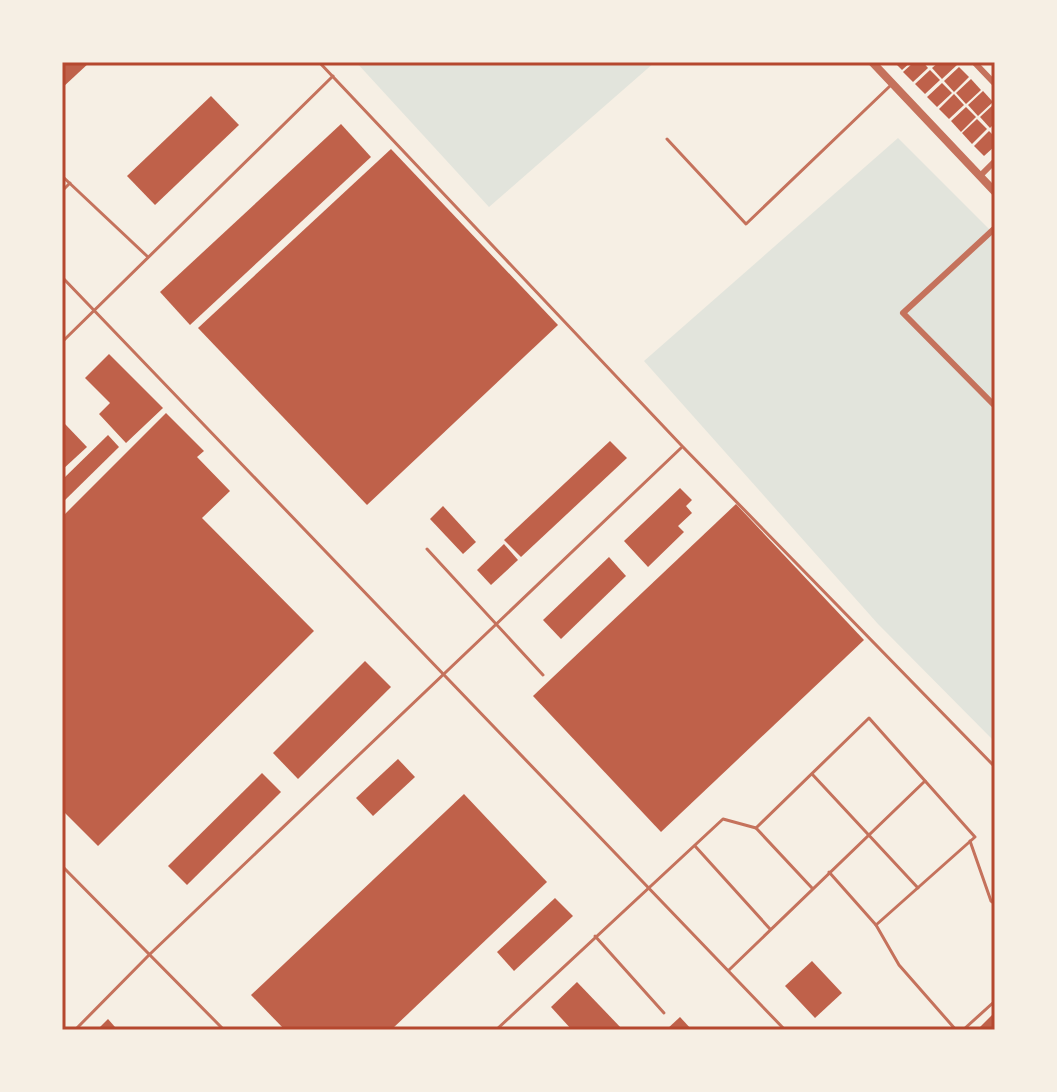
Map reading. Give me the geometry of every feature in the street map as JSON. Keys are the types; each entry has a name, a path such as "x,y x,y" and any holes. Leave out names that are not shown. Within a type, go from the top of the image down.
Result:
{"street":[{"path":"872,62 995,192"},
{"path":"974,62 995,84"},
{"path":"980,176 995,161"},
{"path":"995,228 903,313 995,406"}],"lane":[{"path":"319,62 682,446 995,767"},
{"path":"62,342 333,76"},
{"path":"667,139 746,224 893,83"},
{"path":"62,176 148,257"},
{"path":"62,191 70,183"},
{"path":"62,277 785,1030"},
{"path":"75,1030 150,954 682,446"},
{"path":"427,549 543,675"},
{"path":"756,828 869,718 975,837 876,925"},
{"path":"812,774 918,888"},
{"path":"728,971 925,781"},
{"path":"496,1030 647,886 723,819 756,828 812,888"},
{"path":"970,841 991,901 995,904"},
{"path":"694,845 770,929"},
{"path":"62,866 224,1030"},
{"path":"829,872 876,925 899,965 956,1030"},
{"path":"595,936 664,1013"},
{"path":"963,1030 995,1001"}],"shaded area":[{"path":"356,62 655,62 489,207"},
{"path":"898,138 995,235 995,742 878,624 644,361"}],"building":[{"path":"62,62 90,62 62,88"},
{"path":"894,62 911,62 902,70"},
{"path":"914,62 923,62 928,68 913,82 903,72"},
{"path":"939,62 955,62 957,65 942,79 932,68"},
{"path":"959,67 969,77 954,92 944,81"},
{"path":"930,70 940,80 925,94 915,84"},
{"path":"971,79 981,90 966,104 956,93"},
{"path":"942,83 952,93 937,107 927,97"},
{"path":"983,91 993,102 978,116 968,105"},
{"path":"954,94 964,105 949,119 939,109"},
{"path":"211,96 239,125 155,205 127,176"},
{"path":"995,103 995,123 990,128 980,117"},
{"path":"966,107 976,117 961,132 951,121"},
{"path":"977,119 987,129 972,144 962,133"},
{"path":"341,124 371,157 190,325 160,292"},
{"path":"989,131 995,137 995,146 984,156 974,146"},
{"path":"391,149 558,325 367,505 198,328"},
{"path":"109,354 163,408 126,443 99,414 110,403 85,378"},
{"path":"166,413 204,451 197,457 230,491 202,518 314,631 98,846 62,810 62,517"},
{"path":"65,424 87,447 62,470 62,426"},
{"path":"108,435 119,447 62,503 62,480"},
{"path":"610,441 627,458 521,557 504,540"},
{"path":"680,488 692,500 686,506 692,513 678,526 684,532 648,567 624,541"},
{"path":"736,504 864,640 661,832 533,696"},
{"path":"443,506 476,542 463,554 430,519"},
{"path":"504,544 518,560 491,585 477,570"},
{"path":"609,557 626,576 561,639 543,620"},
{"path":"365,661 391,687 298,779 273,753"},
{"path":"398,759 415,777 373,816 356,798"},
{"path":"262,773 281,792 187,885 168,866"},
{"path":"464,794 547,882 391,1030 285,1030 251,995"},
{"path":"555,898 573,916 514,971 497,952"},
{"path":"812,961 842,993 815,1018 785,986"},
{"path":"577,982 623,1030 572,1030 551,1007"},
{"path":"995,1012 995,1030 977,1030"},
{"path":"680,1017 692,1030 666,1030"},
{"path":"108,1019 115,1027 102,1030 100,1027"}]}
